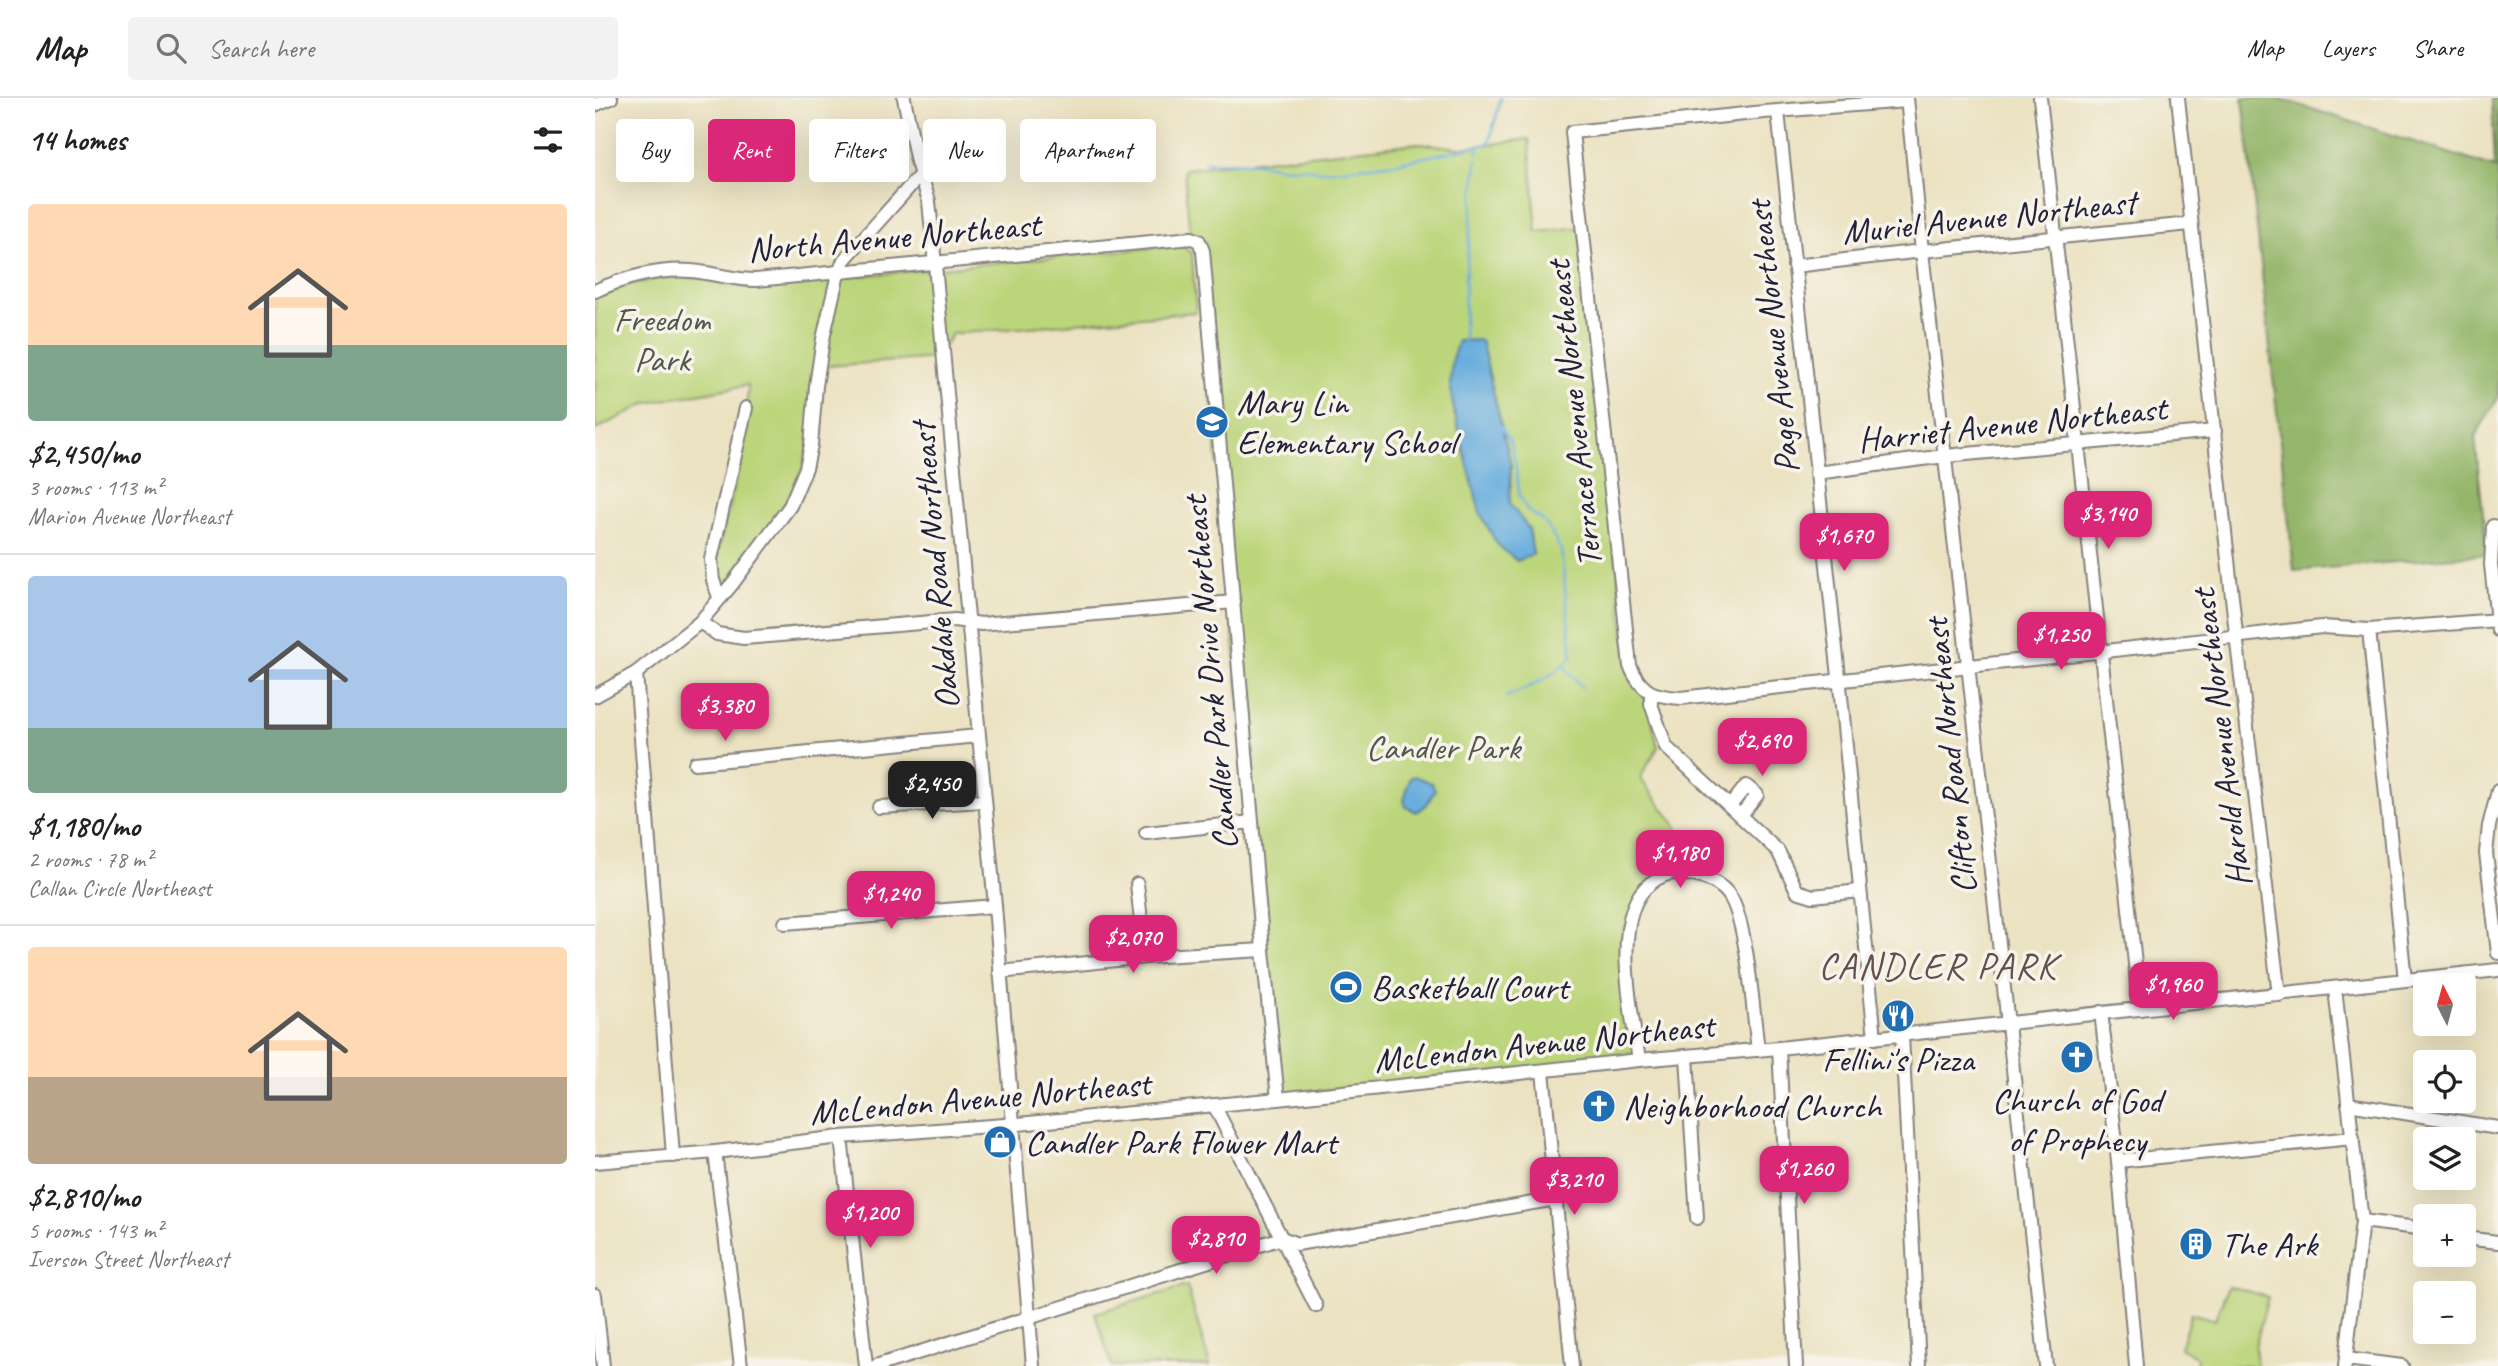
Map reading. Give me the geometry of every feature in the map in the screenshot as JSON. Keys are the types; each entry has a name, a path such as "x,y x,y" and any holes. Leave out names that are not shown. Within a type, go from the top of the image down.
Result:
{"street":[{"path":"595,105 611,98"},
{"name":"Oakdale Road Northeast","path":"904,98 920,175 929,201 995,906 1033,1366"},
{"path":"2040,98 2140,1009"},
{"name":"Harold Avenue Northeast","path":"2178,98 2190,224 2279,995"},
{"path":"1778,112 1907,99"},
{"name":"Clifton Road Northeast","path":"1907,99 2046,1366"},
{"name":"Terrace Avenue Northeast","path":"1647,690 1630,666 1572,132 1778,112"},
{"name":"Page Avenue Northeast","path":"1778,112 1840,680 1875,1038"},
{"path":"595,696 636,673 700,622 740,574 790,506 802,480 811,444 823,339 839,271 844,260 920,175"},
{"name":"Muriel Avenue Northeast","path":"1794,266 2190,224"},
{"name":"North Avenue Northeast","path":"595,291 637,276 688,270 740,280 1192,238 1200,243"},
{"name":"Candler Park Drive Northeast","path":"1200,243 1203,251 1278,1099"},
{"path":"719,597 713,580 711,559 746,408"},
{"name":"Harriet Avenue Northeast","path":"1816,473 1945,456 2215,431"},
{"path":"1860,891 1813,896 1801,894 1794,887 1778,851 1666,747 1647,690 1681,698 2322,627 2369,630 2497,623 2491,565 2493,526"},
{"path":"700,622 717,634 744,638 955,620 981,624 1234,602"},
{"path":"2369,630 2405,980"},
{"path":"636,673 673,1156"},
{"path":"695,762 978,736"},
{"path":"1730,806 1746,786 1757,795 1741,815"},
{"path":"2498,791 2489,826 2486,853 2498,953"},
{"path":"879,807 984,801"},
{"path":"1146,833 1252,822"},
{"path":"1639,1060 1626,948 1627,925 1633,903 1645,887 1660,876 1674,873 1707,879 1721,887 1730,898 1740,920 1758,1050"},
{"path":"1137,884 1145,957"},
{"path":"785,923 995,906"},
{"path":"1000,972 1145,957 1263,950"},
{"name":"McLendon Avenue Northeast","path":"595,1162 715,1152 841,1137 1012,1125 1278,1099 1639,1060 1875,1038 2498,970"},
{"path":"2335,989 2362,1221 2345,1362 2402,1366"},
{"path":"2101,1012 2118,1161 2136,1366"},
{"path":"1902,1035 1919,1366"},
{"path":"1779,1048 1795,1366"},
{"path":"1687,1056 1697,1218"},
{"path":"1543,1070 1572,1366"},
{"path":"2348,1104 2498,1128"},
{"path":"1214,1105 1316,1306"},
{"path":"841,1137 866,1366"},
{"path":"2118,1161 2353,1138"},
{"path":"715,1152 741,1366"},
{"path":"876,1366 1282,1238 1297,1244 1556,1199"},
{"path":"2362,1221 2413,1227"},
{"path":"2476,1239 2498,1242"},
{"path":"595,1295 603,1366"}],"green space":[{"path":"2243,98 2278,98 2495,168 2492,98 2498,98 2498,398 2475,437 2487,554 2294,571"},
{"name":"Candler Park","path":"1529,139 1537,232 1581,227 1628,667 1647,698 1658,747 1640,778 1677,827 1677,870 1646,882 1624,930 1637,1057 1275,1096 1199,260 1190,236 1184,169 1419,143 1460,148"},
{"name":"Freedom Park","path":"1180,245 1192,253 1196,312 952,334 937,358 813,367 810,435 801,471 784,505 723,586 718,582 716,561 744,443 748,385 647,403 595,430 595,297 632,284 667,277 700,278 731,286 755,286"},
{"path":"1187,1286 1210,1366 1112,1366 1095,1313"},
{"path":"2228,1286 2268,1297 2255,1347 2257,1366 2196,1366 2197,1358 2180,1348 2191,1313 2215,1320"}],"water":[{"path":"1481,340 1511,465 1510,504 1529,529 1533,554 1517,561 1497,544 1480,513 1454,412 1450,384 1452,359 1458,341"},
{"path":"1414,776 1432,783 1435,790 1427,804 1417,812 1406,807 1404,800 1410,778"}],"waterway":[{"path":"1204,162 1256,163 1317,171 1396,163 1478,146 1487,144 1490,140 1501,98"},
{"path":"1478,146 1478,153"},
{"path":"1464,342 1465,280 1477,160"},
{"path":"1501,426 1509,439 1515,460 1519,494 1527,510 1545,522 1561,550 1572,657 1550,675 1506,697"},
{"path":"1564,666 1582,687"}],"place":[{"name":"Mary Lin Elementary School","path":"1212,422"},
{"name":"Basketball Court","path":"1346,987"},
{"name":"Fellini's Pizza","path":"1898,1016"},
{"name":"Church of God of Prophecy","path":"2077,1057"},
{"name":"Neighborhood Church","path":"1599,1106"},
{"name":"Candler Park Flower Mart","path":"1000,1142"},
{"name":"The Ark","path":"2196,1244"}],"district":[{"name":"CANDLER PARK","path":"1938,965"}]}
